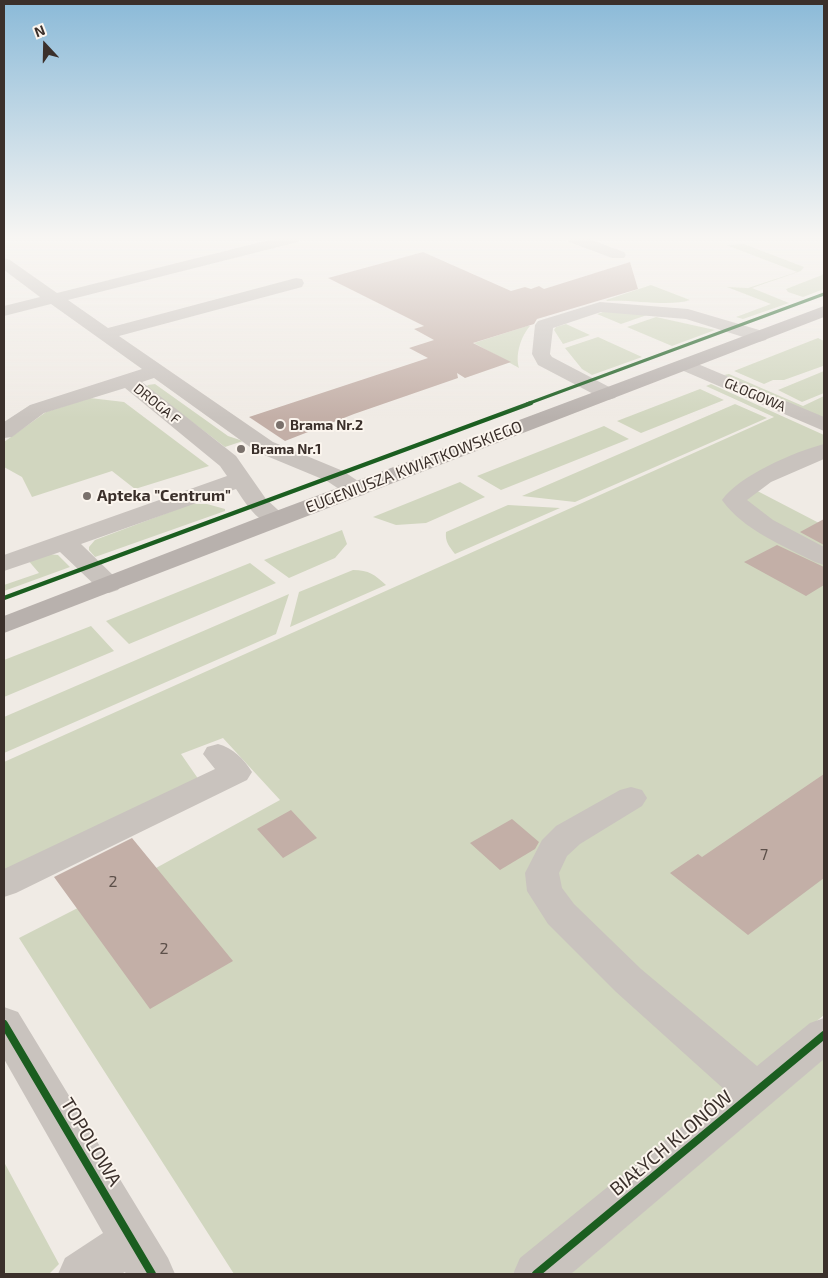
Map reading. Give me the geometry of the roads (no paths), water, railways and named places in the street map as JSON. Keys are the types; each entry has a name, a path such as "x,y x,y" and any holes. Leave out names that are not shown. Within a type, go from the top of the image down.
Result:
{"main road":[{"name":"EUGENIUSZA KWIATKOWSKIEGO","path":"4,625 276,519 686,365 824,311"}],"street":[{"path":"4,311 52,299"},
{"name":"DROGA F","path":"55,299 265,447 335,476 356,490"},
{"path":"105,334 237,299"},
{"path":"608,394 545,361 541,354 544,325 600,306 688,314 759,336"},
{"name":"GŁOGOWA","path":"686,365 824,425"},
{"name":"DROGA F","path":"128,381 157,370"},
{"path":"4,432 37,409 128,381"},
{"name":"DROGA F","path":"128,381 228,461 258,504 276,519"},
{"path":"824,451 757,481 740,492 734,500 761,524 824,557"},
{"path":"4,563 241,479"},
{"path":"64,542 109,585"},
{"path":"4,884 236,772 218,754"},
{"path":"631,798 568,835 554,849 542,873 545,892 560,914 628,980 756,1091"},
{"name":"TOPOLOWA","path":"4,1024 142,1257"},
{"name":"BIAŁYCH KLONÓW","path":"536,1274 824,1035"},
{"path":"81,1274 142,1257"}],"place":[{"name":"Brama Nr.2","path":"280,425"},
{"name":"Brama Nr.1","path":"241,449"},
{"name":"Apteka \"Centrum\"","path":"87,496"}]}
